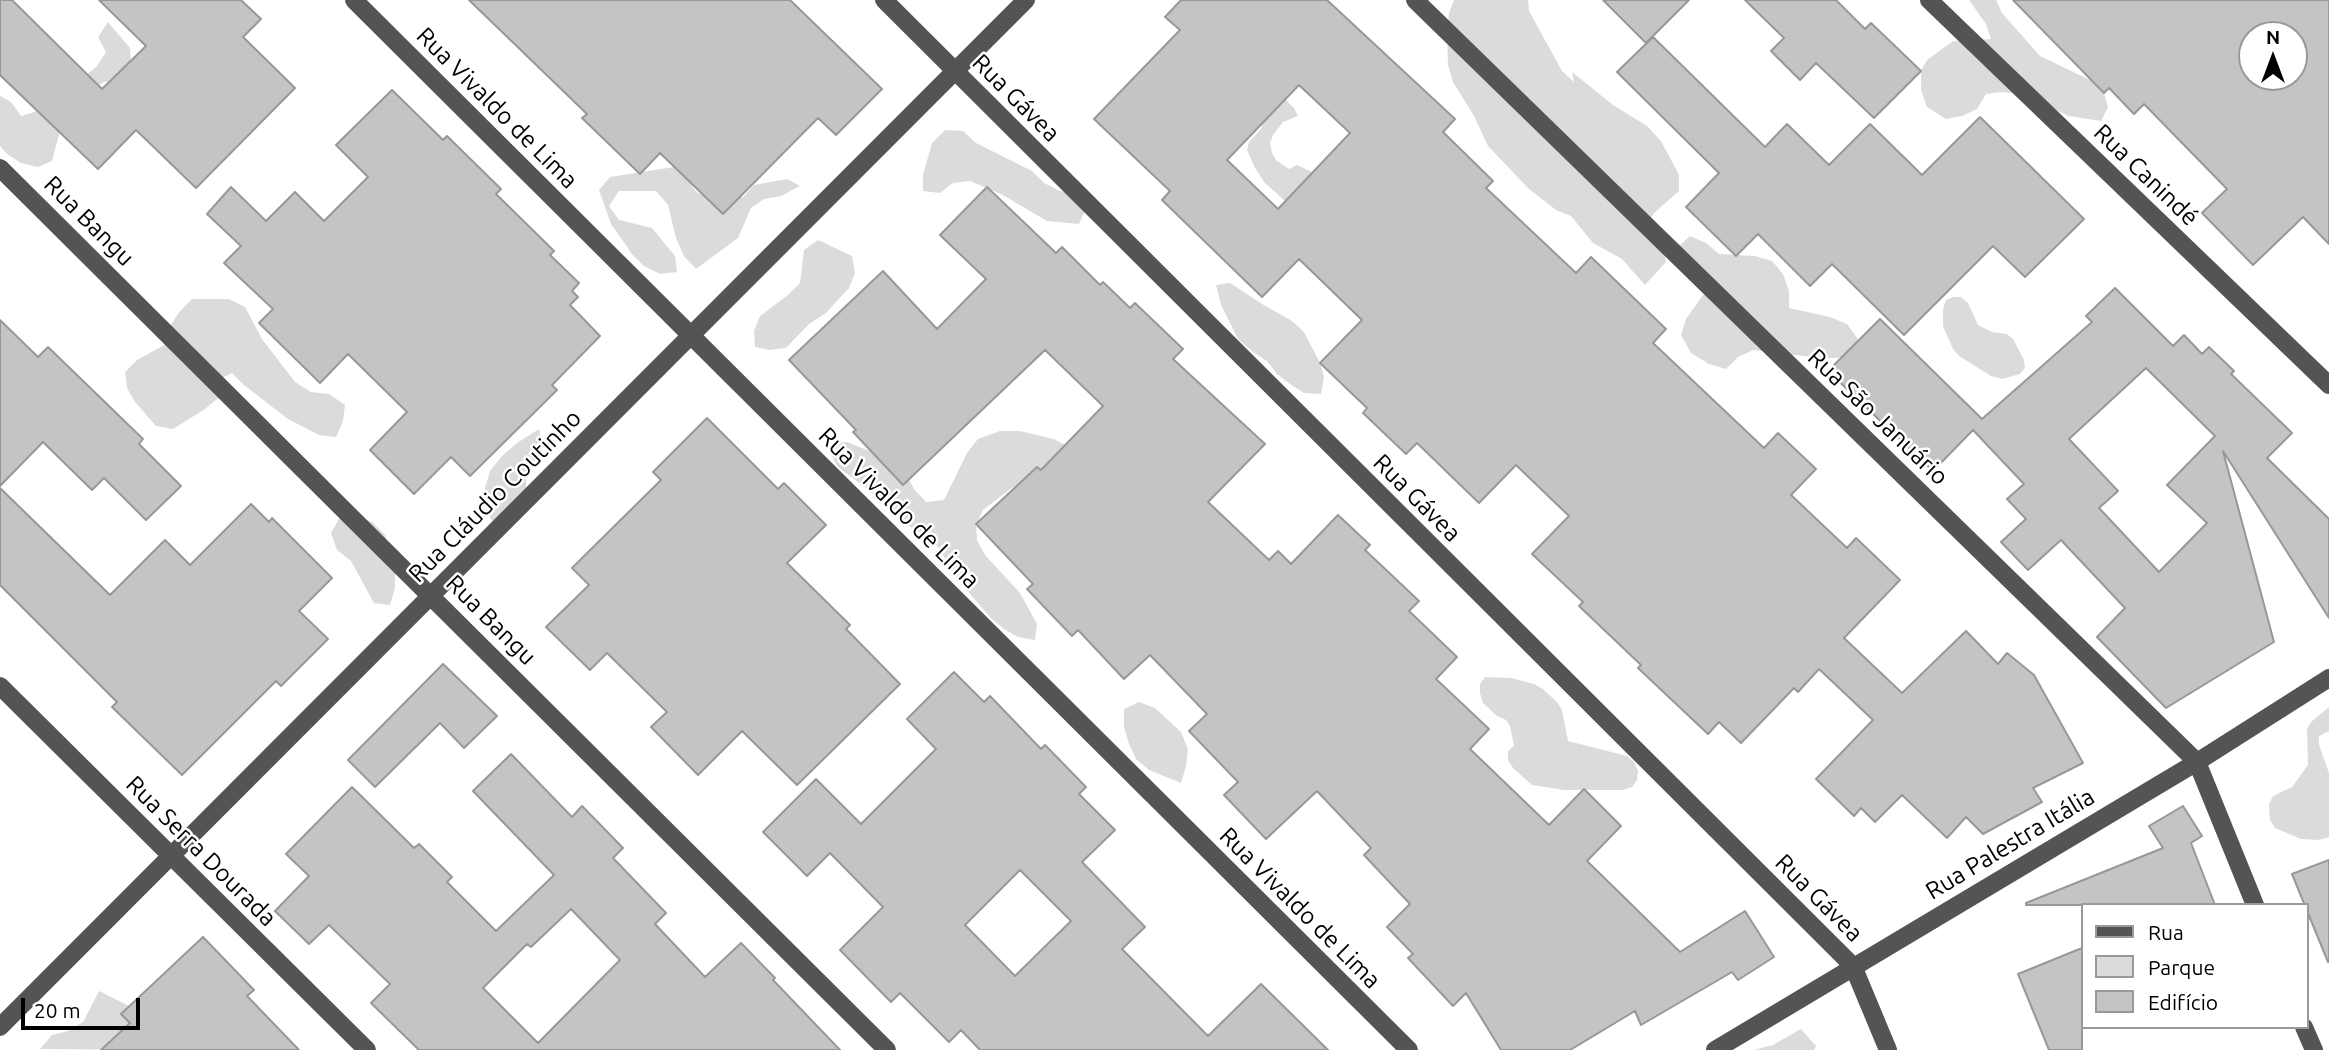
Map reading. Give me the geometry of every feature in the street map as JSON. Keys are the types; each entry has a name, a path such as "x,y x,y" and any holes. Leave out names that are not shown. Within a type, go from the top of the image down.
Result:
{"street":[{"name":"Rua Vivaldo de Lima","path":"354,0 1409,1050"},
{"name":"Rua Gávea","path":"884,0 1853,966 1888,1050"},
{"name":"Rua Cláudio Coutinho","path":"0,1027 1026,0"},
{"name":"Rua São Januário","path":"1415,0 2197,762 2254,903"},
{"name":"Rua Canindé","path":"1928,0 2329,385"},
{"name":"Rua Bangu","path":"0,167 887,1050"},
{"name":"Rua Palestra Itália","path":"1715,1050 2197,762 2329,678"},
{"name":"Rua Serra Dourada","path":"0,686 368,1050"},
{"path":"2305,1029 2314,1050"}],"green space":[{"path":"1454,0 1528,0 1529,11 1562,71 1574,82 1572,72 1613,105 1647,126 1661,141 1679,175 1679,191 1654,213 1645,227 1663,246 1666,262 1645,285 1622,259 1593,243 1571,216 1556,210 1529,189 1488,146 1474,116 1453,82 1448,65 1447,31"},
{"path":"1969,0 1996,0 2002,13 2040,56 2092,81 2104,93 2108,107 2101,121 2069,116 2022,94 2002,92 1986,94 1977,109 1962,116 1946,119 1927,107 1921,90 1921,71 1927,60 1953,41 1991,39 1986,24"},
{"path":"108,22 130,48 131,66 121,80 104,82 75,100 60,131 52,161 38,167 21,163 7,154 0,146 0,96 11,102 21,116 61,104 97,66 106,52 98,37"},
{"path":"1280,94 1298,116 1283,122 1273,135 1270,143 1272,153 1276,160 1289,169 1297,165 1323,177 1293,204 1284,200 1265,183 1247,150 1249,142 1261,129 1266,115"},
{"path":"945,130 963,131 976,143 1032,171 1044,183 1060,191 1077,194 1086,208 1079,224 1047,221 1001,194 970,181 953,183 940,193 923,191 923,175 932,143"},
{"path":"674,167 686,177 696,192 726,203 743,197 754,185 787,179 800,186 781,196 764,199 751,208 738,238 696,269 684,256 676,238 668,205 656,191 619,191 609,206 619,220 652,228 675,256 677,272 660,274 644,266 632,254 611,224 599,190 610,177"},
{"path":"1690,236 1706,243 1719,254 1755,256 1772,261 1783,274 1789,291 1789,308 1830,317 1847,324 1858,339 1853,355 1820,358 1753,350 1738,357 1726,369 1709,364 1691,353 1681,335 1686,319 1706,291 1677,248"},
{"path":"818,240 852,256 855,273 849,288 826,313 809,324 786,348 770,350 755,347 754,331 760,316 800,283 804,250"},
{"path":"1230,283 1292,321 1304,332 1324,377 1321,394 1304,393 1290,384 1277,374 1267,361 1238,339 1221,305 1216,285"},
{"path":"1961,297 1968,303 1978,325 1992,332 2007,334 2013,339 2024,360 2025,368 2020,374 2002,379 1991,376 1959,356 1953,349 1943,326 1943,309 1946,300"},
{"path":"192,299 229,299 245,307 262,339 295,382 311,392 329,394 345,405 343,421 336,437 319,435 288,419 232,373 218,380 218,398 205,409 173,429 156,426 135,402 127,388 125,372 137,360 168,343 170,326"},
{"path":"539,429 543,446 526,477 526,494 510,523 491,520 485,504 485,488 490,471 517,443"},
{"path":"1000,431 1020,431 1054,439 1087,457 1013,487 983,510 976,525 977,540 985,555 1020,593 1037,624 1035,640 1018,637 991,618 956,578 939,548 838,467 830,453 830,443 847,442 879,455 906,474 914,489 926,502 944,500 967,453 978,439"},
{"path":"355,515 372,522 385,535 395,571 395,588 390,605 374,603 351,561 337,550 331,533 339,519"},
{"path":"1485,677 1511,678 1543,689 1562,710 1568,741 1627,756 1638,771 1637,780 1632,787 1623,790 1564,790 1532,785 1508,760 1508,751 1514,746 1510,726 1483,703 1480,684"},
{"path":"1139,702 1155,708 1181,732 1188,749 1181,783 1149,770 1136,759 1124,727 1124,709"},
{"path":"2329,707 2329,731 2319,736 2319,745 2329,773 2329,837 2319,840 2301,839 2275,828 2270,820 2269,804 2273,796 2292,787 2308,765 2307,729 2311,722"},
{"path":"99,991 133,1008 165,1050 40,1049 52,1035 68,1031 83,1022"},
{"path":"1801,1029 1816,1046 1814,1050 1754,1050 1773,1045"}],"building":[{"path":"0,0 12,0 102,89 146,46 99,0 241,0 261,19 243,37 295,88 196,188 136,130 98,169 0,75"},
{"path":"469,0 790,0 882,89 836,135 818,118 723,214 660,153 640,174 582,118 587,114"},
{"path":"1181,0 1327,0 1455,119 1443,132 1493,181 1486,188 1576,273 1591,257 1666,329 1653,343 1764,448 1778,433 1816,469 1791,495 1847,548 1856,538 1900,580 1844,638 1902,693 1966,631 1998,664 2007,653 2034,675 2083,763 2033,788 2042,802 1983,834 1966,817 1947,838 1902,795 1875,822 1861,808 1854,816 1816,779 1873,720 1819,669 1798,692 1794,688 1741,743 1719,722 1708,734 1638,668 1641,665 1579,606 1583,602 1532,554 1569,516 1516,465 1479,503 1417,443 1406,454 1363,413 1367,408 1320,363 1362,320 1299,259 1262,297 1162,200 1170,191 1094,119 1180,30 1165,17","holes":["1299,85 1350,133 1278,209 1227,160"]},
{"path":"1603,0 1689,0 1646,43"},
{"path":"1745,0 1836,0 1865,29 1871,23 1921,71 1874,118 1816,63 1800,80 1771,51 1784,38"},
{"path":"2013,0 2329,0 2329,244 2303,217 2253,265 2202,213 2227,189 2144,104 2134,114 2109,88 2104,93"},
{"path":"1653,37 1765,147 1787,124 1829,165 1870,124 1922,175 1980,117 2084,219 2025,277 1993,246 1904,335 1832,264 1810,286 1758,234 1736,256 1686,207 1719,173 1617,72"},
{"path":"392,90 443,140 447,136 501,189 496,194 554,251 550,255 579,283 572,291 578,297 570,305 600,336 552,385 557,390 470,476 451,457 414,494 370,450 407,412 348,354 320,383 259,323 273,309 224,263 241,246 207,214 231,187 266,221 295,192 324,221 368,177 336,145"},
{"path":"987,187 1056,253 1062,247 1100,285 1103,282 1130,308 1135,303 1183,349 1173,359 1265,444 1208,502 1269,560 1278,551 1291,564 1338,515 1370,545 1365,550 1419,601 1409,611 1457,657 1436,679 1489,729 1470,749 1549,825 1584,789 1621,826 1587,861 1680,952 1745,911 1774,957 1738,980 1732,972 1641,1025 1635,1011 1570,1050 1501,1050 1466,993 1453,1006 1408,958 1413,954 1387,927 1410,904 1364,855 1371,848 1317,791 1266,839 1224,795 1238,782 1189,731 1207,714 1150,655 1124,679 1078,630 1072,636 1027,589 1033,584 976,524 1037,467 1041,470 1103,406 1045,350 903,485 853,432 856,430 789,360 883,271 937,329 986,279 940,235"},
{"path":"2115,288 2173,346 2184,335 2202,354 2209,347 2234,371 2231,374 2292,433 2267,458 2329,519 2329,618 2223,451 2274,642 2166,708 2097,637 2125,608 2061,540 2028,570 2001,542 2026,519 2007,499 2024,484 1973,430 1933,471 1828,371 1880,319 1982,419 2092,322 2086,316","holes":["2146,368 2215,436 2167,485 2207,523 2159,572 2099,508 2118,491 2069,439"]},
{"path":"0,320 38,357 48,347 143,439 139,444 181,486 146,520 104,478 92,490 43,442 0,486"},
{"path":"707,418 778,489 784,483 826,525 787,563 850,625 846,629 900,684 797,785 742,731 698,775 651,727 667,712 607,653 590,670 546,627 589,585 572,568 661,480 653,472"},
{"path":"0,488 110,595 165,540 190,565 251,504 269,522 272,518 332,578 299,611 328,639 281,686 276,681 182,775 112,707 117,702 0,585"},
{"path":"443,664 497,716 464,748 440,723 375,787 348,760"},
{"path":"954,672 984,702 990,696 1041,749 1045,745 1086,787 1079,794 1115,830 1082,862 1145,927 1122,949 1208,1036 1261,984 1328,1050 980,1050 961,1030 949,1042 900,993 891,1002 840,950 883,907 830,853 807,876 763,832 816,779 861,824 936,749 907,719","holes":["1020,870 1071,921 1015,976 965,925"]},
{"path":"511,754 572,817 582,806 623,848 613,858 666,913 655,924 705,977 741,943 840,1050 419,1050 371,1003 390,984 329,925 309,944 275,911 309,876 286,854 352,787 414,848 419,844 452,877 447,882 496,931 554,875 473,791","holes":["571,909 620,960 538,1043 483,988 527,944 531,947"]},
{"path":"2183,806 2202,836 2191,843 2214,903 2026,905 2163,848 2149,826"},
{"path":"2329,860 2329,962 2308,913 2308,903 2304,903 2292,874"},
{"path":"203,937 254,990 247,996 299,1050 101,1050 130,1023 121,1014"},
{"path":"2080,949 2082,1050 2049,1050 2018,974"}]}
